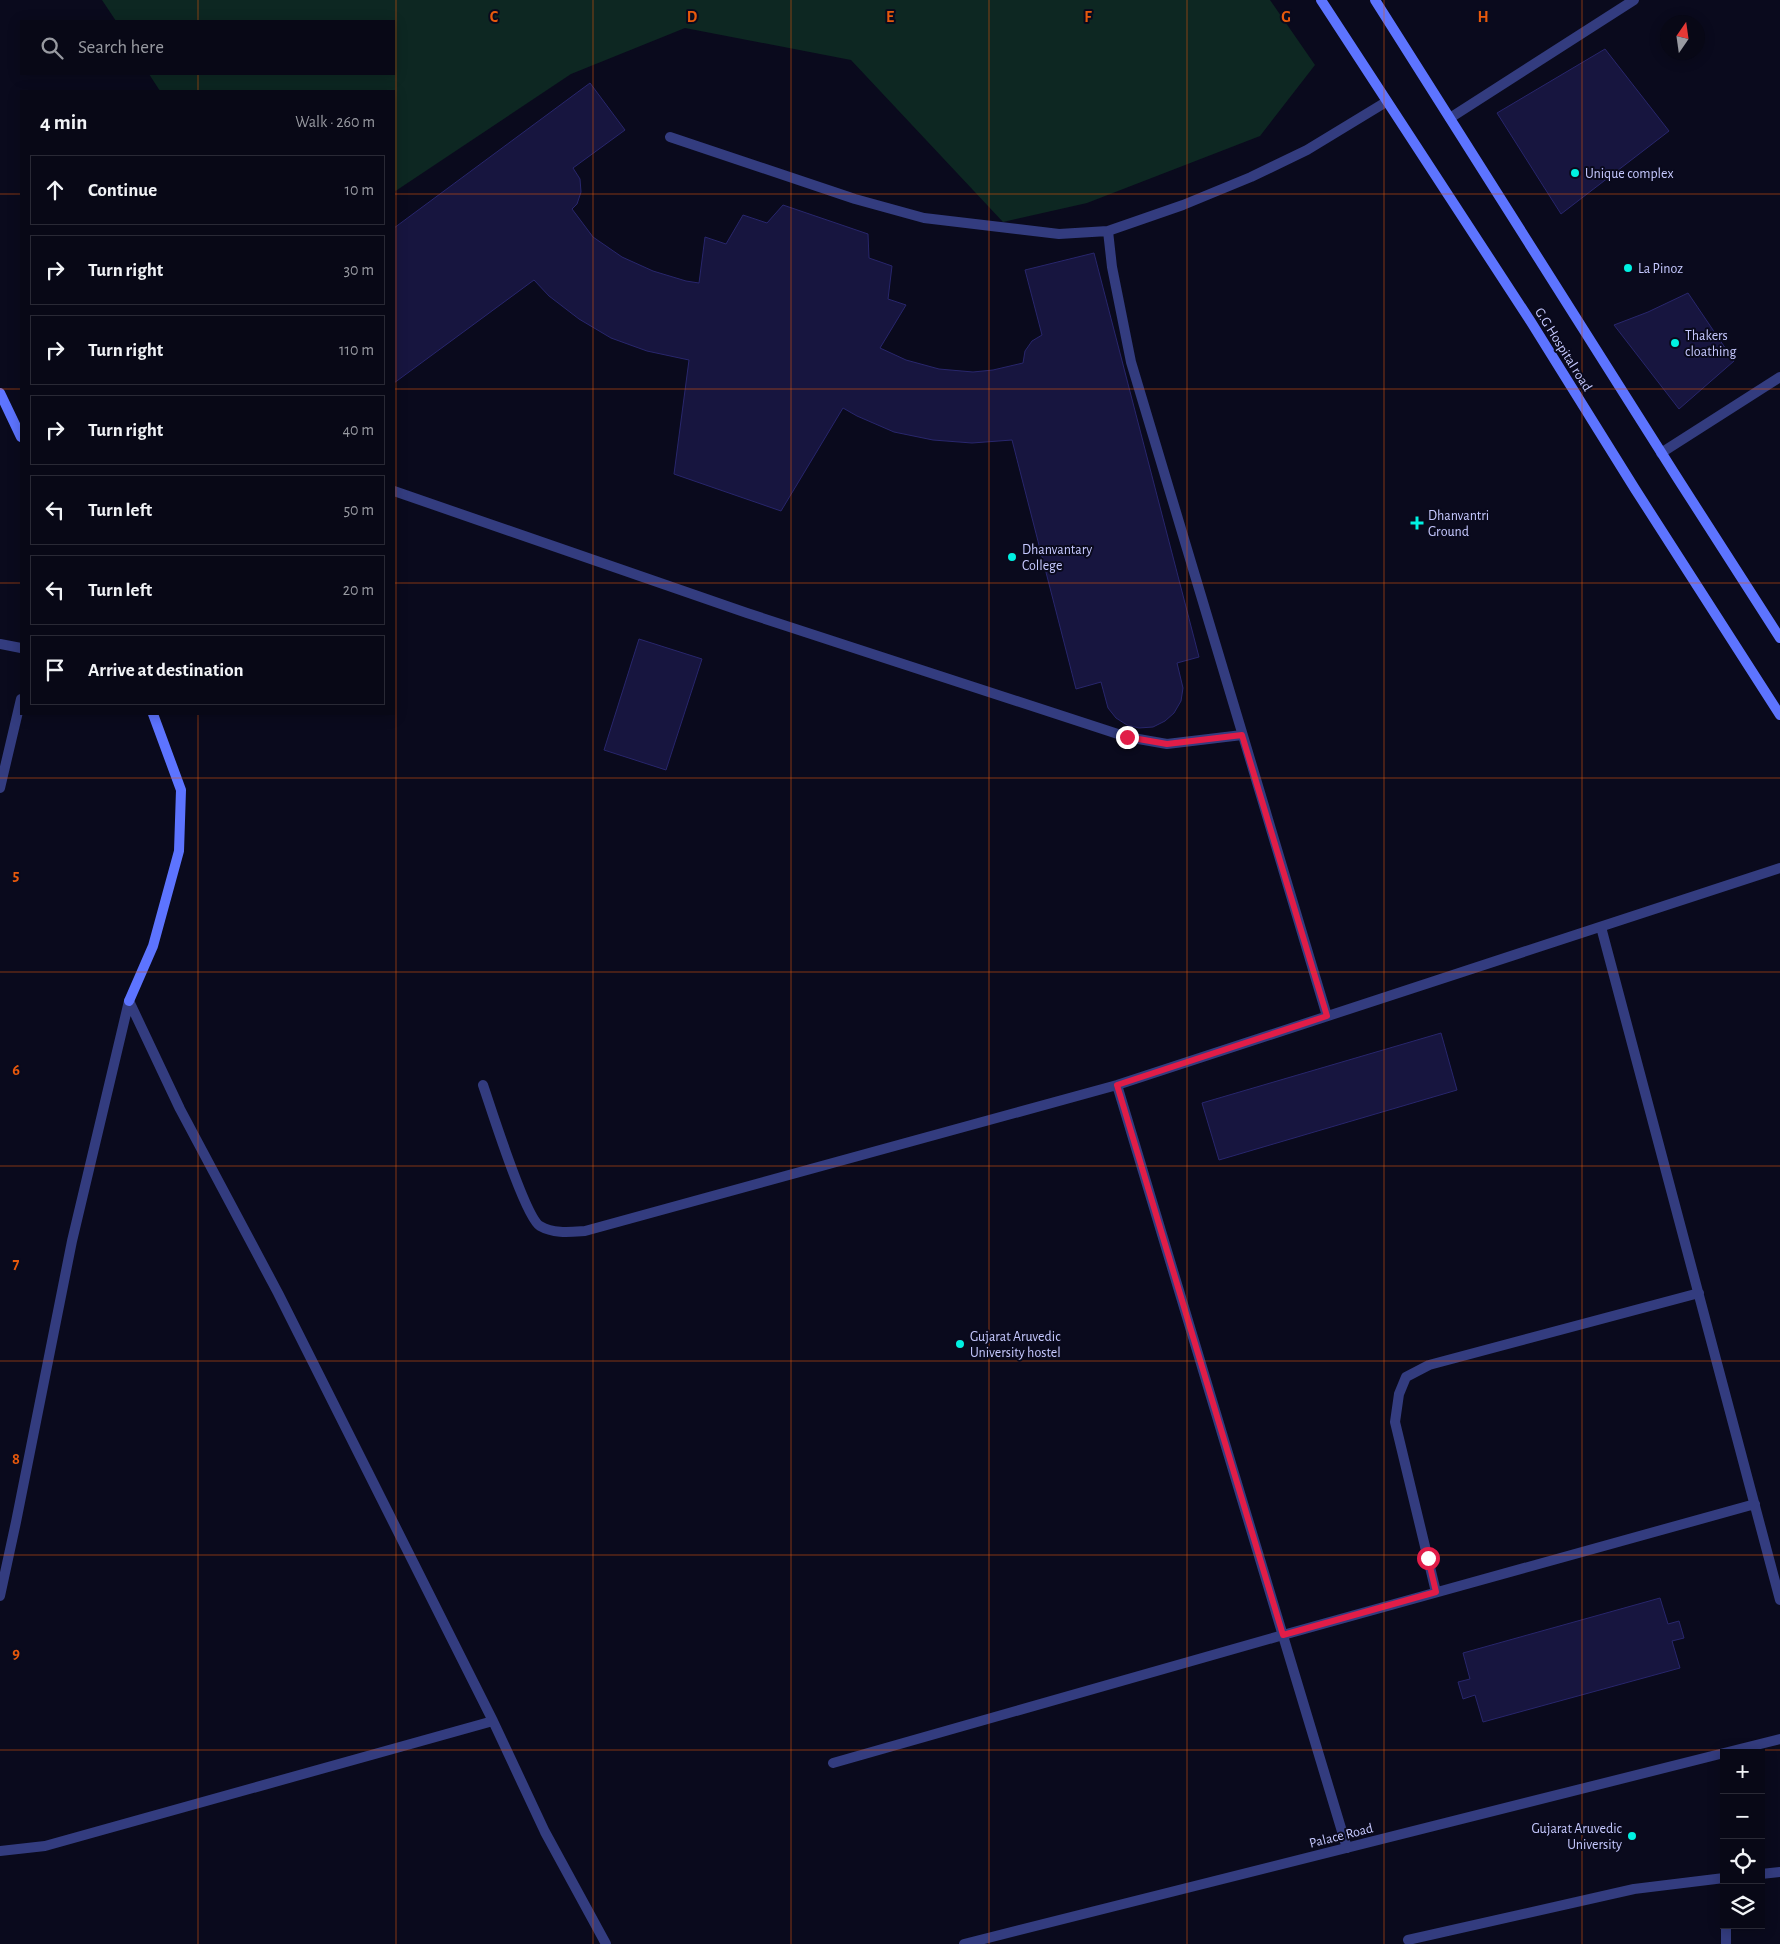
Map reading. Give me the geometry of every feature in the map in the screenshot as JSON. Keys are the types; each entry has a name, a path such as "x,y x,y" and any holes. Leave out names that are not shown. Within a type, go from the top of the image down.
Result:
{"main road":[{"name":"G.G Hospital road","path":"1321,0 1531,322 1645,505 1780,715"},
{"name":"G.G Hospital road","path":"1375,0 1780,638"},
{"path":"0,393 20,435"},
{"path":"129,1001 153,946 179,851 181,790 153,715"}],"street":[{"path":"1450,118 1634,0"},
{"path":"670,137 855,199 924,218 1059,234 1108,231 1183,206 1251,177 1307,150 1386,102"},
{"path":"1108,231 1112,267 1131,362 1327,1016"},
{"path":"1661,453 1780,377"},
{"path":"395,491 747,613 1127,737 1167,744 1242,735"},
{"path":"0,644 20,648"},
{"path":"0,788 20,703"},
{"path":"482,1085 525,1205 539,1226 560,1232 585,1231 1117,1085 1780,868"},
{"path":"1602,927 1780,1600"},
{"path":"0,1596 72,1241 129,1001"},
{"path":"129,1001 180,1108 278,1293 493,1721 545,1832 606,1944"},
{"path":"1117,1085 1348,1848"},
{"path":"1436,1592 1395,1422 1399,1394 1406,1377 1429,1365 1699,1293"},
{"path":"834,1763 1283,1635 1755,1504"},
{"path":"0,1851 45,1846 493,1721"},
{"name":"Palace Road","path":"1740,1749 1780,1739"},
{"name":"Palace Road","path":"964,1944 1720,1754"},
{"path":"1765,1874 1780,1872"},
{"path":"1408,1940 1634,1889 1720,1878"},
{"path":"1726,1929 1726,1944"}],"green space":[{"path":"102,0 1270,0 1315,65 1260,136 1087,203 1003,222 851,60 685,28 571,74 395,191 395,90 159,90 150,75 395,75 395,20 115,20"}],"building":[{"name":"Unique complex","path":"1605,49 1669,131 1561,214 1497,113"},
{"path":"590,83 625,130 573,168 580,179 581,192 577,204 572,209 593,237 622,257 653,271 699,283 705,237 726,244 743,215 767,223 783,205 868,234 869,258 892,266 888,299 906,305 880,348 906,360 939,369 973,372 993,370 1023,363 1025,351 1032,341 1042,335 1025,270 1094,253 1199,657 1177,663 1183,688 1181,701 1174,713 1165,721 1153,727 1139,728 1127,725 1116,718 1108,708 1101,682 1076,689 1012,440 972,443 933,440 894,432 843,408 781,511 674,474 689,360 647,351 611,338 579,319 549,296 534,280 395,382 395,227"},
{"name":"Thakers cloathing","path":"1688,293 1734,361 1679,409 1614,325 1648,312"},
{"path":"639,639 702,659 666,770 604,750"},
{"path":"1441,1033 1457,1090 1219,1160 1202,1103"},
{"path":"1660,1598 1668,1624 1679,1621 1684,1638 1672,1641 1680,1668 1483,1722 1475,1695 1463,1699 1458,1682 1470,1679 1463,1653"}],"place":[{"name":"Unique complex","path":"1575,173"},
{"name":"La Pinoz","path":"1628,268"},
{"name":"Thakers cloathing","path":"1675,343"},
{"name":"Dhanvantri Ground","path":"1417,523"},
{"name":"Dhanvantary College","path":"1012,557"},
{"name":"Gujarat Aruvedic University hostel","path":"960,1344"},
{"name":"Gujarat Aruvedic University","path":"1632,1836"}],"route":[{"path":"1127,737 1167,744 1242,735 1327,1016 1117,1085 1283,1635 1436,1592 1428,1558"}]}
